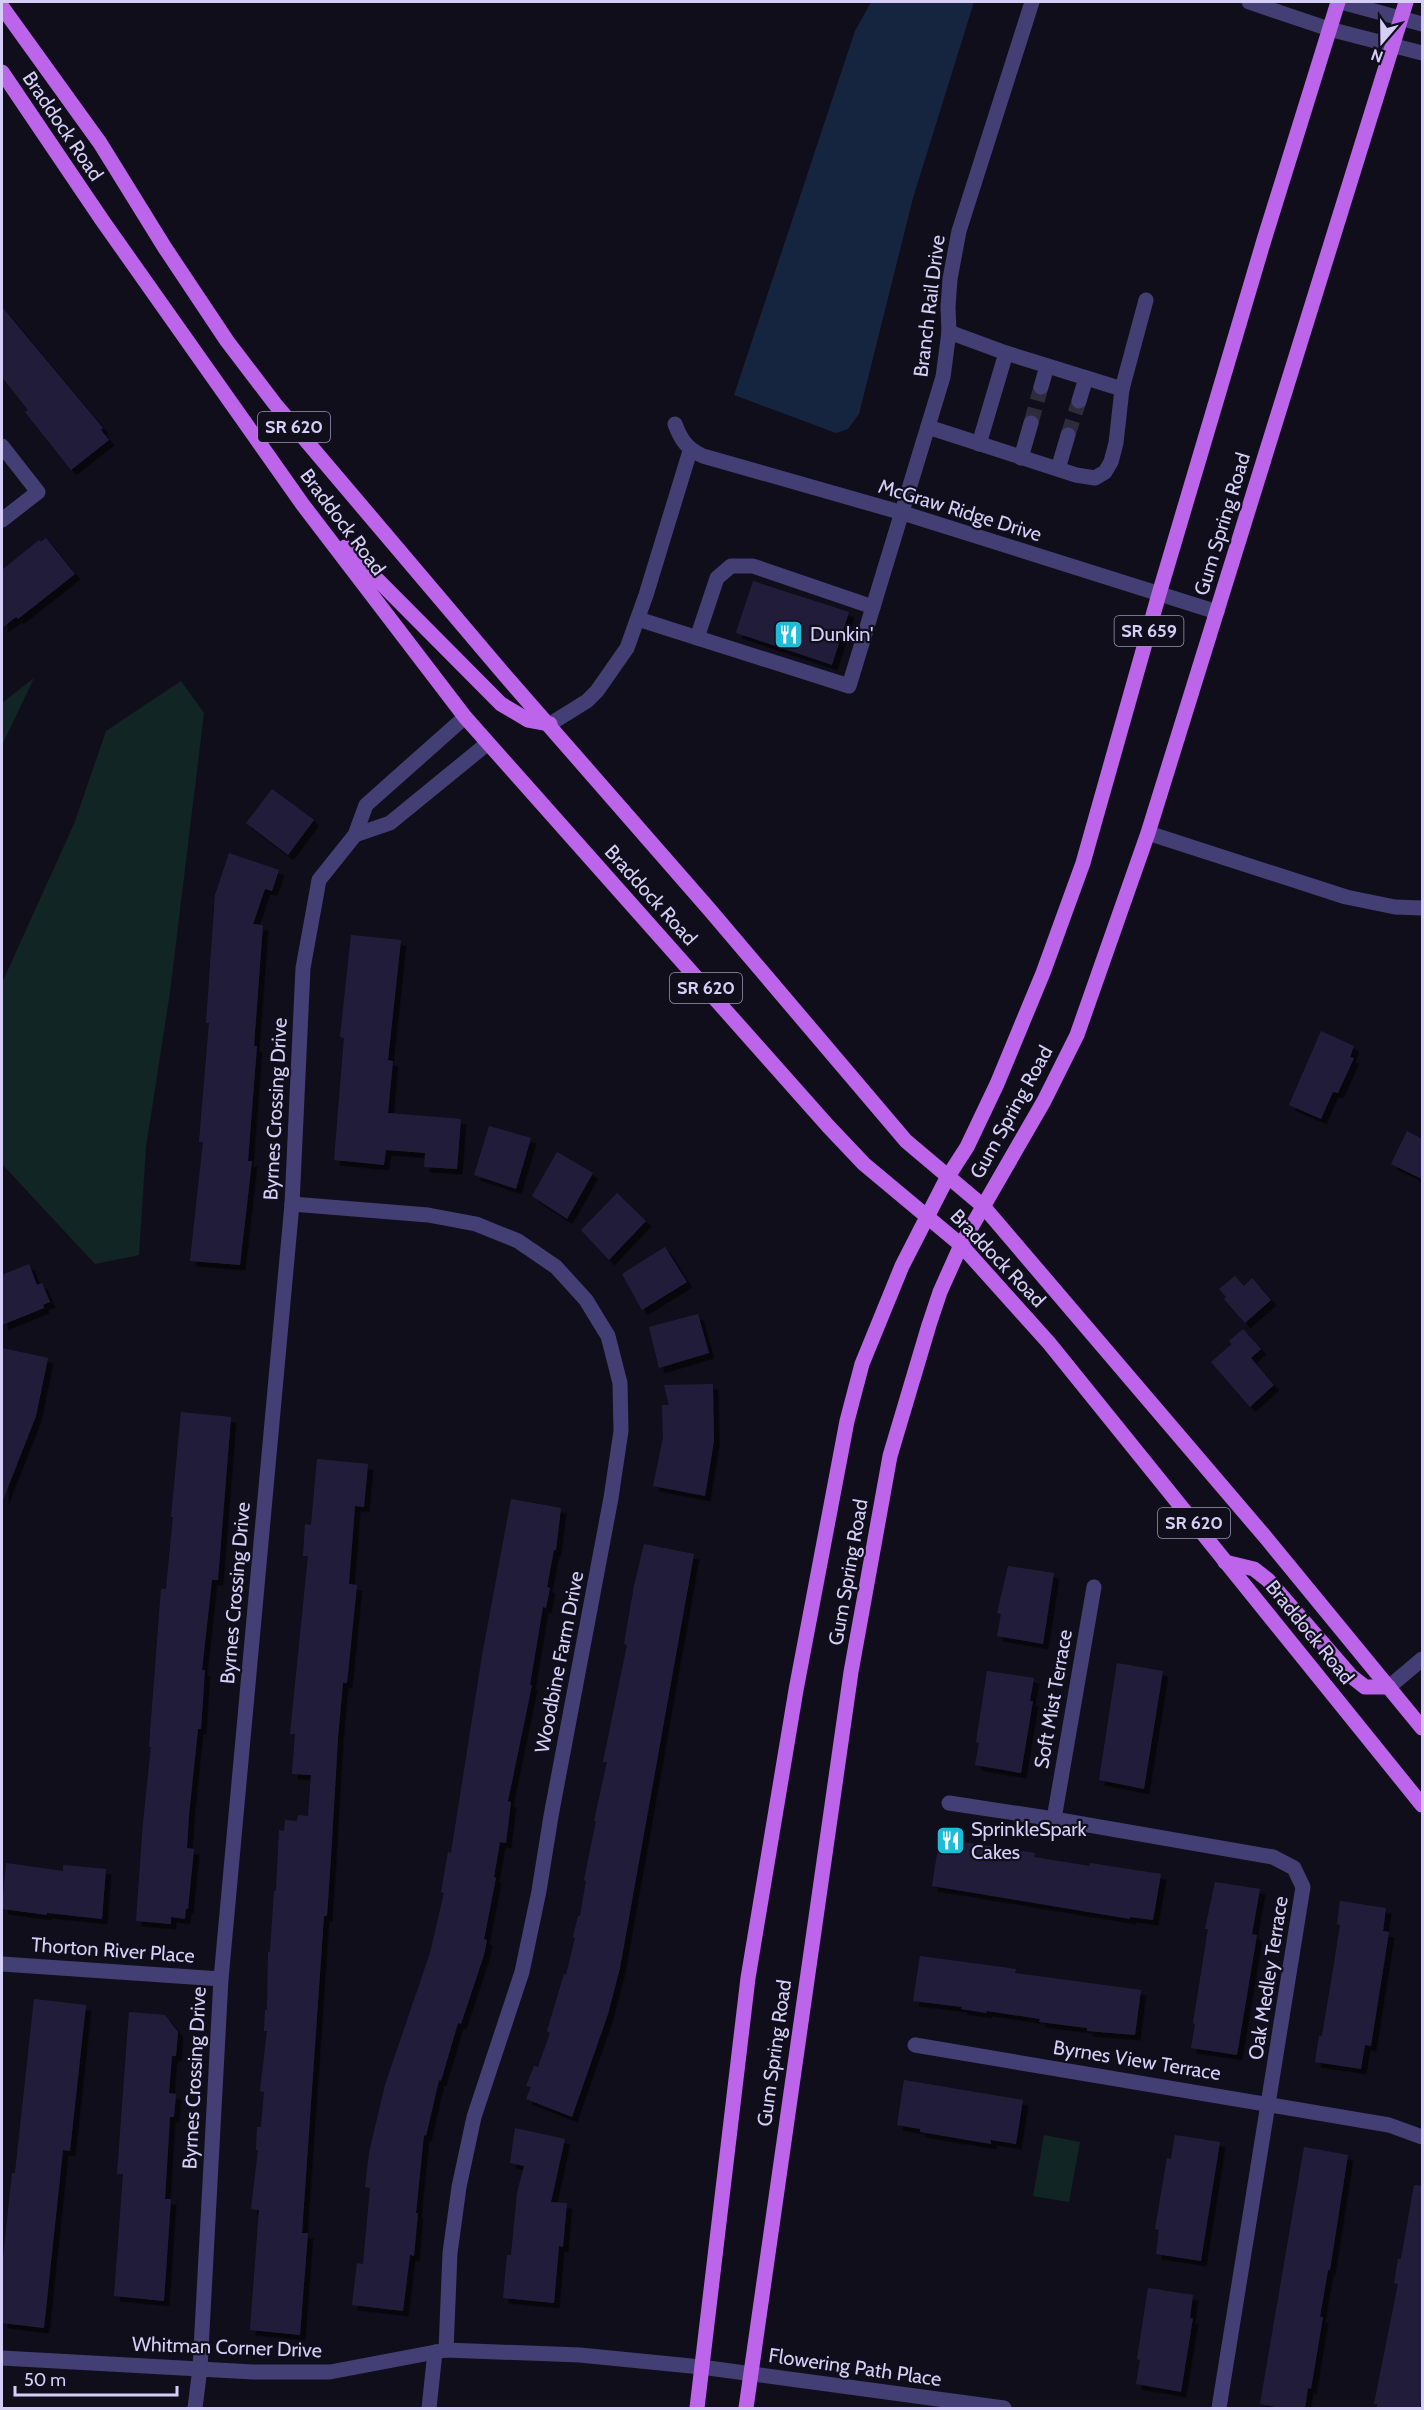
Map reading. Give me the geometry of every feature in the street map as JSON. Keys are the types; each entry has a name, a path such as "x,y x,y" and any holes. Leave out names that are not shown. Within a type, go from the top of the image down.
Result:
{"main road":[{"name":"Gum Spring Road","path":"697,2409 748,1978 796,1690 847,1421 865,1355 902,1266 947,1178 967,1148 993,1093 1047,962 1083,863 1159,594 1339,2"},
{"name":"Gum Spring Road","path":"746,2409 852,1672 890,1456 925,1334 940,1292 961,1245 1044,1101 1077,1035 1149,833 1406,2"},
{"name":"Braddock Road","path":"2,7 100,143 165,248 227,341 327,466 906,1142 983,1206 1267,1539 1422,1728"},
{"name":"Braddock Road","path":"2,72 102,220 303,505 465,717 828,1126 864,1164 961,1245 1048,1343 1422,1805"},
{"path":"303,505 501,704 528,720 550,724"},
{"path":"1225,1562 1254,1569 1268,1580 1351,1676 1365,1687 1389,1687"}],"street":[{"name":"Branch Rail Drive","path":"697,638 849,686 943,376 949,332 950,279 959,231 1032,2"},
{"path":"1249,2 1329,29 1422,52"},
{"path":"1339,2 1422,24"},
{"path":"928,427 1021,458 1095,478 1105,472 1111,462 1116,443 1122,389 1146,300"},
{"path":"949,332 1006,353 1122,389"},
{"path":"979,444 1006,353"},
{"path":"1041,387 1047,366"},
{"path":"1079,401 1086,378"},
{"path":"1021,458 1031,423"},
{"path":"550,724 587,701 597,691 627,648 690,451 684,444 675,424"},
{"path":"1058,469 1068,435"},
{"path":"2,446 38,492 2,520"},
{"name":"McGraw Ridge Drive","path":"690,451 903,513 1217,612"},
{"path":"638,619 697,638 717,578 731,567 753,566 873,606"},
{"name":"Byrnes Crossing Drive","path":"195,2409 200,2368 221,1979 292,1204 303,969 319,880 355,835 366,805 465,717"},
{"path":"355,835 390,823 488,743"},
{"path":"1149,833 1346,897 1395,907 1422,908"},
{"name":"Woodbine Farm Drive","path":"292,1204 428,1215 476,1224 519,1241 556,1267 586,1300 608,1336 620,1383 621,1431 611,1498 536,1903 522,1972 474,2117 459,2187 441,2351 429,2409"},
{"name":"Soft Mist Terrace","path":"1054,1819 1094,1587"},
{"path":"1389,1687 1422,1659"},
{"name":"Oak Medley Terrace","path":"949,1803 1273,1857 1294,1868 1303,1887 1219,2409"},
{"name":"Thorton River Place","path":"2,1964 221,1979"},
{"name":"Byrnes View Terrace","path":"915,2045 1269,2103 1389,2125 1422,2137"},
{"name":"Whitman Corner Drive","path":"2,2358 253,2372 330,2372 441,2351 580,2355 701,2367"},
{"name":"Flowering Path Place","path":"701,2367 1002,2408"}],"green space":[{"path":"34,678 2,745 2,703"},
{"path":"181,681 204,713 170,992 146,1147 139,1255 95,1264 2,1164 2,983 74,824 106,731"},
{"path":"1044,2135 1080,2142 1069,2202 1033,2196"}],"water":[{"path":"871,2 974,2 913,198 859,414 848,429 836,433 734,395 855,31"}],"building":[{"path":"2,307 103,428 101,430 109,440 71,470 25,412 28,410 2,377"},
{"path":"46,538 75,574 18,619 16,617 2,628 2,570 39,540 41,542"},
{"path":"753,581 849,612 832,665 736,633"},
{"path":"272,789 314,820 288,855 246,823"},
{"path":"229,853 279,870 272,891 265,889 253,924 263,925 248,1161 252,1161 240,1265 190,1261 203,1142 199,1142 209,1023 206,1023 215,895"},
{"path":"351,935 401,940 388,1060 393,1061 388,1113 461,1119 457,1169 424,1167 425,1153 386,1150 384,1165 334,1160 344,1038 340,1037"},
{"path":"1321,1031 1354,1046 1350,1057 1354,1058 1338,1093 1333,1092 1321,1119 1289,1105"},
{"path":"489,1126 531,1138 516,1189 474,1175"},
{"path":"1407,1131 1422,1139 1422,1179 1391,1164"},
{"path":"557,1152 593,1173 567,1219 532,1196"},
{"path":"617,1193 646,1221 609,1260 581,1230"},
{"path":"665,1247 687,1282 642,1310 622,1274"},
{"path":"29,1264 37,1285 42,1283 50,1302 43,1305 44,1308 2,1325 2,1275"},
{"path":"1235,1276 1244,1286 1252,1278 1271,1300 1245,1323 1224,1299 1226,1297 1219,1289"},
{"path":"698,1314 709,1353 659,1368 649,1327"},
{"path":"1243,1329 1261,1349 1251,1358 1274,1385 1250,1407 1211,1362 1232,1344 1229,1341"},
{"path":"2,1348 48,1358 36,1416 3,1500"},
{"path":"713,1384 714,1441 705,1496 653,1486 663,1438 662,1405 669,1405 664,1385"},
{"path":"181,1412 231,1417 218,1580 212,1580 202,1670 205,1670 201,1729 198,1729 189,1815 187,1848 194,1849 188,1909 186,1909 185,1919 171,1917 171,1924 136,1921 151,1747 149,1747 161,1589 166,1589"},
{"path":"317,1459 368,1464 364,1507 355,1506 349,1584 357,1585 347,1683 343,1683 327,1916 324,1916 302,2233 308,2233 300,2335 250,2330 259,2210 251,2209 258,2150 256,2150 257,2127 261,2127 264,2092 260,2091 267,2031 264,2031 265,2010 267,2010 268,1952 270,1952 274,1891 276,1891 279,1830 284,1831 285,1820 297,1821 298,1815 308,1816 311,1775 292,1774 295,1734 290,1734 308,1556 303,1556 305,1524 311,1525"},
{"path":"511,1499 561,1508 556,1550 554,1550 547,1587 550,1588 546,1608 543,1607 530,1685 532,1685 508,1801 511,1802 506,1843 500,1842 494,1877 496,1878 484,1939 487,1940 461,2024 458,2023 441,2081 439,2080 426,2136 424,2135 414,2256 410,2255 403,2311 352,2305 357,2263 363,2264 370,2188 365,2187 369,2153 385,2085 430,1953 444,1893 441,1892 448,1852 451,1853 482,1656"},
{"path":"644,1544 694,1554 620,1968 608,2014 572,2117 526,2099 531,2087 526,2086 534,2066 538,2067 550,2033 547,2031 564,1974 566,1975 575,1938 573,1937 578,1916 580,1916 586,1881 584,1880 596,1821 594,1821 607,1762 603,1762 627,1645 624,1644 634,1586"},
{"path":"1008,1566 1054,1573 1043,1644 997,1636 1001,1614 997,1613"},
{"path":"1117,1663 1163,1671 1144,1789 1099,1780"},
{"path":"987,1671 1034,1678 1030,1701 1033,1701 1021,1773 975,1765 979,1743 976,1742"},
{"path":"939,1841 963,1845 963,1842 1035,1853 1034,1857 1089,1866 1090,1863 1161,1874 1153,1920 1130,1917 1130,1919 932,1886"},
{"path":"6,1863 63,1871 63,1865 106,1869 102,1919 2,1909"},
{"path":"1215,1882 1260,1889 1252,1934 1257,1935 1237,2055 1191,2048 1208,1929 1205,1929"},
{"path":"1340,1901 1386,1908 1383,1931 1389,1932 1371,2046 1365,2045 1361,2069 1315,2062 1319,2036 1322,2036 1340,1925 1337,1924"},
{"path":"920,1956 1016,1969 1015,1973 1141,1990 1135,2035 1087,2031 1087,2028 1039,2022 1040,2019 913,2001"},
{"path":"34,1999 86,2005 70,2151 63,2150 44,2328 2,2323 2,2268"},
{"path":"129,2012 165,2015 178,2032 176,2056 172,2056 169,2093 176,2094 174,2117 170,2117 165,2199 171,2199 164,2301 114,2296 123,2174 117,2174"},
{"path":"904,2080 1023,2100 1016,2144 991,2140 991,2144 920,2132 920,2129 897,2125"},
{"path":"515,2128 565,2139 551,2202 567,2203 563,2247 559,2246 554,2303 503,2298 507,2255 511,2255 517,2193 524,2166 510,2163"},
{"path":"1175,2135 1220,2142 1201,2261 1156,2254 1159,2230 1155,2229 1167,2158 1171,2159"},
{"path":"1304,2147 1348,2155 1330,2270 1328,2270 1320,2317 1323,2317 1311,2389 1308,2388 1305,2409 1286,2409 1260,2404"},
{"path":"1414,2185 1422,2186 1422,2394 1420,2409 1377,2409 1377,2404 1374,2404 1398,2284 1394,2283 1398,2259 1401,2259"},
{"path":"1148,2288 1193,2295 1190,2318 1193,2318 1181,2392 1136,2384 1140,2360 1137,2359"}],"tunnel":[{"path":"1031,423 1041,387"},
{"path":"1068,435 1079,401"}],"place":[{"name":"Dunkin'","path":"789,634"},
{"name":"SprinkleSpark Cakes","path":"950,1841"}]}
